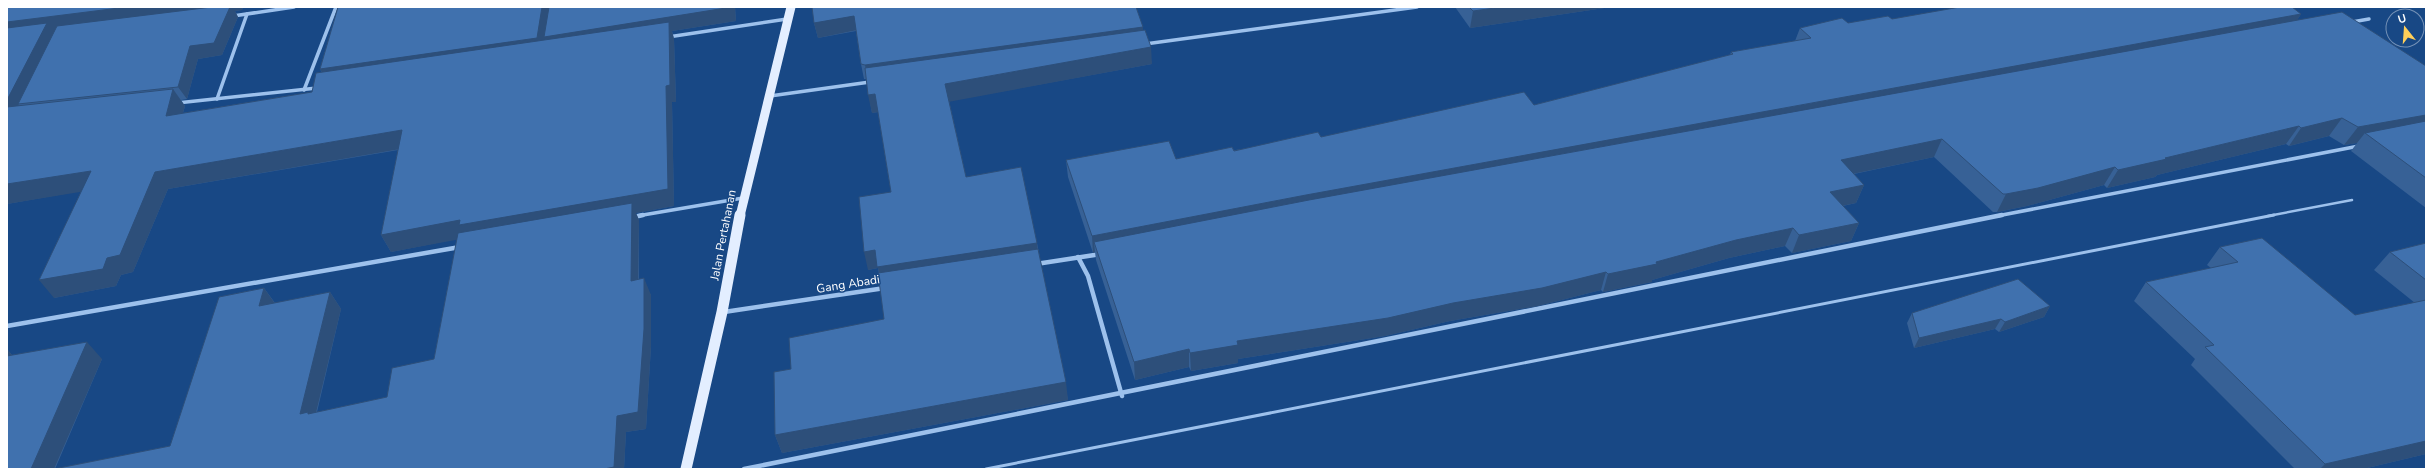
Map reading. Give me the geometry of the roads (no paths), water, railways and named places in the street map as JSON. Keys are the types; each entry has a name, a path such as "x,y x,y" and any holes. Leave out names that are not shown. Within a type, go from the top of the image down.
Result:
{"main road":[{"name":"Jalan Pertahanan","path":"686,469 722,312 743,198 770,96 791,7"}],"street":[{"path":"224,17 294,7"},
{"path":"304,90 336,7"},
{"path":"1141,45 1417,7"},
{"path":"216,99 247,14"},
{"path":"664,37 787,19"},
{"path":"2348,22 2369,19"},
{"path":"770,96 872,82"},
{"path":"170,104 320,87"},
{"path":"744,469 1122,396 2017,211 2364,145"},
{"path":"625,219 743,198"},
{"path":"7,326 469,246"},
{"path":"1031,264 1107,254"},
{"path":"1078,257 1088,276 1122,396"},
{"name":"Gang Abadi","path":"722,312 764,307 890,287"}],"lane":[{"path":"986,469 2352,200"}]}
